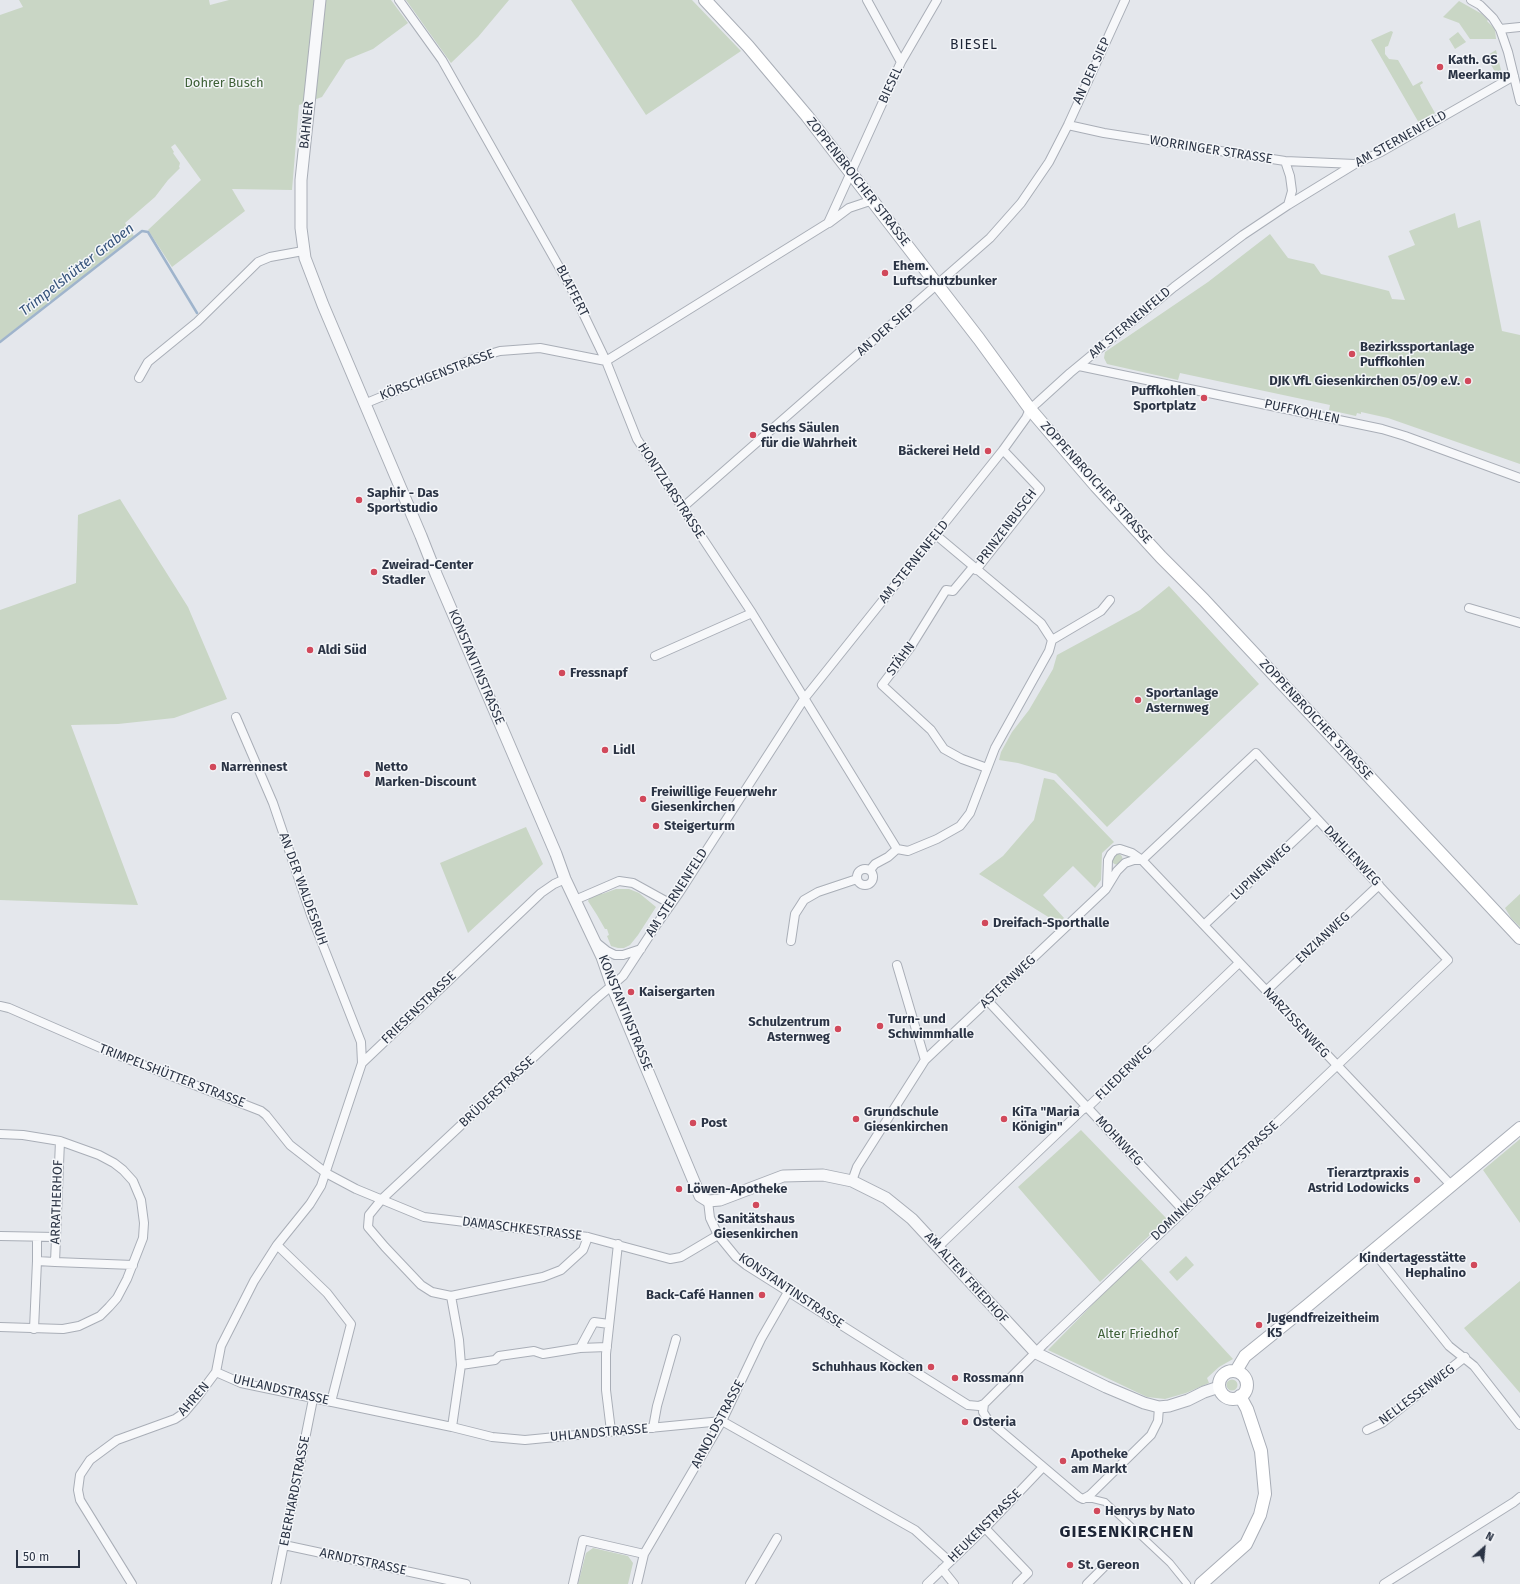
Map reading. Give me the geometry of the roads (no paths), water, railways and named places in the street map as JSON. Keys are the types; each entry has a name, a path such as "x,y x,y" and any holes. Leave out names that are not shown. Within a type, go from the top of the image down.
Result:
{"main road":[{"name":"ZOPPENBROICHER STRASSE","path":"705,0 748,46 787,92 873,200 979,339 1030,409 1096,486 1520,938"},
{"path":"1236,1371 1245,1356 1520,1128"},
{"path":"1228,1371 1236,1371 1243,1376 1246,1383 1245,1391 1240,1396 1229,1398 1223,1394 1219,1387 1219,1383 1222,1375 1228,1371"},
{"path":"1201,1584 1246,1544 1260,1516 1265,1494 1261,1451 1252,1422 1240,1396"}],"street":[{"name":"BAHNER","path":"320,0 301,180 300,199 303,251 321,301 359,391"},
{"name":"BLAFFERT","path":"399,0 445,65 572,288 606,361"},
{"path":"867,0 901,62"},
{"name":"BIESEL","path":"851,172 901,62 937,0"},
{"name":"AN DER SIEP","path":"682,508 990,238 1021,203 1049,162 1125,0"},
{"path":"1471,0 1481,2 1500,29 1508,52 1520,101"},
{"path":"1500,29 1520,27"},
{"name":"AM STERNENFELD","path":"612,986 623,976 680,893 804,699 1003,450 1026,418 1030,409 1174,286 1242,235 1355,164 1380,152 1514,76"},
{"name":"WORRINGER STRASSE","path":"1068,124 1104,133 1285,161 1355,164"},
{"path":"1285,161 1290,176 1292,191 1288,205"},
{"path":"828,223 851,172"},
{"path":"606,361 828,223 849,208 873,200"},
{"path":"140,378 148,362 197,322 258,262 270,257 303,251"},
{"name":"KÖRSCHGENSTRASSE","path":"364,404 472,359 500,351 540,348 606,361"},
{"name":"HONTZLARSTRASSE","path":"606,361 637,439 752,612 804,699"},
{"name":"PUFFKOHLEN","path":"1079,366 1382,429 1520,478"},
{"name":"KONSTANTINSTRASSE","path":"359,391 556,854 565,879 596,941 612,986 700,1196 708,1201 710,1218 718,1235 736,1257 788,1292 968,1405 979,1406 984,1404"},
{"name":"PRINZENBUSCH","path":"974,568 1040,489 1003,450"},
{"path":"936,535 1041,623 1052,640"},
{"name":"STÄHN","path":"974,568 953,591 946,590 910,648 882,685 932,730 944,749 962,759 987,768"},
{"path":"804,699 897,849 908,851 937,839 960,826 970,813 987,768 1006,728 1049,651 1052,640 1101,611 1110,600"},
{"path":"1469,608 1520,623"},
{"path":"655,656 752,612"},
{"name":"AN DER WALDESRUH","path":"236,717 273,804 311,915 361,1042 362,1063"},
{"name":"DAHLIENWEG","path":"1256,753 1448,960"},
{"name":"ASTERNWEG","path":"852,1181 857,1167 925,1060 1106,889 1117,871 1125,863 1134,860 1142,860 1256,753"},
{"name":"LUPINENWEG","path":"1204,925 1317,819"},
{"path":"870,870 897,849"},
{"path":"1106,889 1108,860 1115,850 1120,849 1132,853 1142,860"},
{"name":"NARZISSENWEG","path":"1142,860 1239,963 1267,990 1336,1066 1450,1185"},
{"path":"860,870 870,870 873,874 873,879 870,884 860,884 857,880 857,874 860,870"},
{"name":"FRIESENSTRASSE","path":"326,1173 362,1063 541,893 554,884 565,879"},
{"path":"791,941 795,914 804,900 818,892 857,880"},
{"path":"575,900 619,881 633,883 671,904"},
{"name":"ENZIANWEG","path":"1267,990 1379,885"},
{"name":"KONSTANTINSTRASSE","path":"596,941 607,951 615,955 622,955 641,949"},
{"name":"DOMINIKUS-VRAETZ-STRASSE","path":"984,1404 1448,960"},
{"name":"FLIEDERWEG","path":"938,1248 1082,1110 1088,1107 1239,963"},
{"path":"897,965 925,1060"},
{"name":"BRÜDERSTRASSE","path":"452,1296 432,1292 421,1285 384,1247 368,1227 369,1215 382,1199 596,999 612,986"},
{"name":"MOHNWEG","path":"988,1001 1184,1211"},
{"name":"TRIMPELSHÜTTER STRASSE","path":"0,1006 9,1008 110,1052 261,1111 266,1115 290,1145 326,1173"},
{"name":"ARRATHERHOF","path":"0,1134 23,1135 60,1141 99,1156 123,1170 133,1182 142,1200 144,1223 143,1238 133,1265 117,1298 100,1316 79,1326 63,1329 0,1327"},
{"name":"ARRATHERHOF","path":"55,1262 60,1141"},
{"name":"DAMASCHKESTRASSE","path":"326,1173 356,1189 424,1217 588,1237 674,1259 681,1257 718,1235"},
{"name":"AHREN","path":"132,1584 80,1500 78,1490 80,1475 90,1460 117,1440 175,1419 184,1413 195,1400 216,1372 221,1346 254,1280 277,1245 310,1204 321,1186 326,1173"},
{"name":"AM ALTEN FRIEDHOF","path":"708,1201 720,1200 783,1176 823,1175 852,1181 886,1198 912,1219 1036,1353 1106,1387 1144,1403 1159,1407 1169,1406 1188,1400 1219,1387"},
{"path":"0,1236 56,1237"},
{"path":"34,1329 38,1261 37,1237"},
{"path":"452,1427 461,1365 459,1340 452,1296 543,1277 561,1270 583,1250 588,1237"},
{"path":"611,1431 606,1390 607,1348 618,1244"},
{"path":"277,1245 327,1293 351,1324 331,1402"},
{"name":"NELLESSENWEG","path":"1373,1251 1449,1346 1465,1357 1479,1371 1520,1425"},
{"name":"ARRATHERHOF","path":"38,1261 133,1265"},
{"name":"ARNOLDSTRASSE","path":"637,1584 644,1554 722,1420 761,1339 788,1292"},
{"path":"580,1348 594,1322 609,1324"},
{"path":"653,1428 657,1406 676,1339"},
{"path":"461,1365 495,1360 499,1356 534,1351 543,1354 580,1348 607,1348"},
{"name":"NELLESSENWEG","path":"1367,1430 1382,1423 1465,1357"},
{"name":"UHLANDSTRASSE","path":"216,1372 241,1383 452,1427 492,1437 525,1440 722,1420"},
{"name":"EBERHARDSTRASSE","path":"276,1584 313,1399"},
{"path":"984,1404 983,1412 988,1420 1079,1498 1106,1502 1170,1563 1186,1583"},
{"path":"1083,1499 1090,1495 1151,1435 1158,1421 1159,1407"},
{"path":"722,1420 915,1530 949,1561"},
{"name":"HEUKENSTRASSE","path":"927,1584 949,1561 985,1528 1043,1467"},
{"path":"1384,1584 1517,1499 1520,1509"},
{"path":"985,1528 1028,1573 1017,1584"},
{"path":"750,1584 777,1538"},
{"path":"573,1584 583,1540 644,1554"},
{"name":"ARNDTSTRASSE","path":"284,1545 466,1584"},
{"path":"1087,1584 1105,1566"},
{"path":"942,1569 954,1584"}],"waterway":[{"name":"Trimpelshütter Graben","path":"0,342 142,231 148,232 197,313"}],"place":[{"name":"Kath. GS Meerkamp","path":"1440,67"},
{"name":"Ehem. Luftschutzbunker","path":"885,273"},
{"name":"Bezirkssportanlage Puffkohlen","path":"1352,354"},
{"name":"DJK VfL Giesenkirchen 05/09 e.V.","path":"1468,381"},
{"name":"Puffkohlen Sportplatz","path":"1204,398"},
{"name":"Sechs Säulen für die Wahrheit","path":"753,435"},
{"name":"Bäckerei Held","path":"988,451"},
{"name":"Saphir - Das Sportstudio","path":"359,500"},
{"name":"Zweirad-Center Stadler","path":"374,572"},
{"name":"Aldi Süd","path":"310,650"},
{"name":"Fressnapf","path":"562,673"},
{"name":"Sportanlage Asternweg","path":"1138,700"},
{"name":"Lidl","path":"605,750"},
{"name":"Narrennest","path":"213,767"},
{"name":"Netto Marken-Discount","path":"367,774"},
{"name":"Freiwillige Feuerwehr Giesenkirchen","path":"643,799"},
{"name":"Steigerturm","path":"656,826"},
{"name":"Dreifach-Sporthalle","path":"985,923"},
{"name":"Kaisergarten","path":"631,992"},
{"name":"Turn- und Schwimmhalle","path":"880,1026"},
{"name":"Schulzentrum Asternweg","path":"838,1029"},
{"name":"Grundschule Giesenkirchen","path":"856,1119"},
{"name":"KiTa \"Maria Königin\"","path":"1004,1119"},
{"name":"Post","path":"693,1123"},
{"name":"Tierarztpraxis Astrid Lodowicks","path":"1417,1180"},
{"name":"Löwen-Apotheke","path":"679,1189"},
{"name":"Sanitätshaus Giesenkirchen","path":"756,1205"},
{"name":"Kindertagesstätte Hephalino","path":"1474,1265"},
{"name":"Back-Café Hannen","path":"762,1295"},
{"name":"Jugendfreizeitheim K5","path":"1259,1325"},
{"name":"Schuhhaus Kocken","path":"931,1367"},
{"name":"Rossmann","path":"955,1378"},
{"name":"Osteria","path":"965,1422"},
{"name":"Apotheke am Markt","path":"1063,1461"},
{"name":"Henrys by Nato","path":"1097,1511"},
{"name":"St. Gereon","path":"1070,1565"}],"district":[{"name":"BIESEL","path":"974,45"},
{"name":"GIESENKIRCHEN","path":"1127,1532"}],"park label":[{"name":"Dohrer Busch","path":"224,83"},
{"name":"Alter Friedhof","path":"1138,1334"}]}
